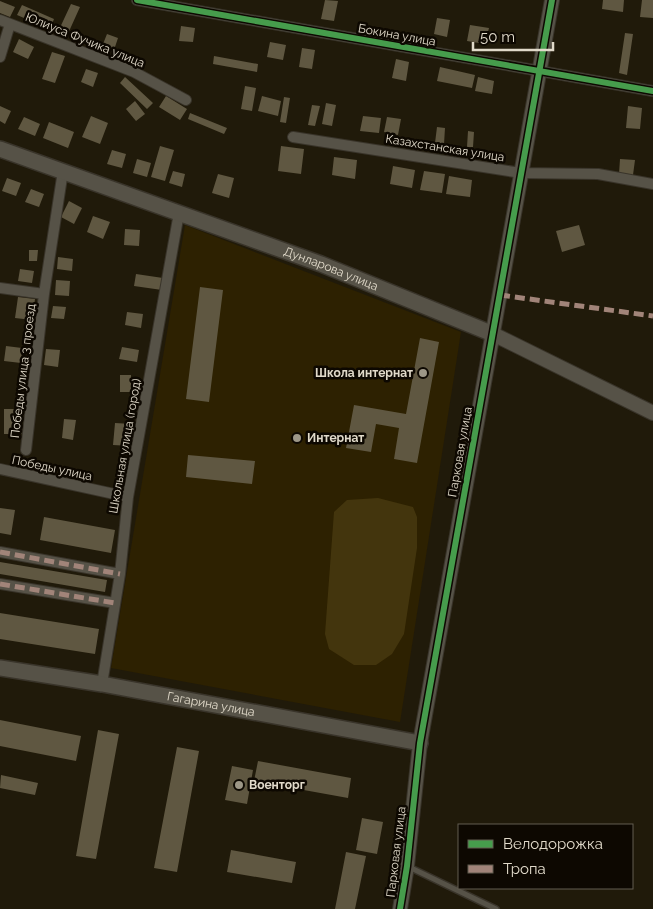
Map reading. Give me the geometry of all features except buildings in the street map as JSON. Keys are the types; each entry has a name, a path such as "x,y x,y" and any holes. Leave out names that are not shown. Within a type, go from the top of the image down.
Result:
{"main road":[{"name":"Дунларова улица","path":"0,149 321,264 493,334"},
{"name":"Гагарина улица","path":"0,668 102,684 420,743"}],"street":[{"name":"Бокина улица","path":"137,0 653,91"},
{"name":"Парковая улица","path":"400,909 407,866 420,743 552,0"},
{"path":"0,57 5,22"},
{"name":"Юлиуса Фучика улица","path":"5,22 134,72 186,100"},
{"name":"Казахстанская улица","path":"293,137 521,173 598,174 653,184"},
{"name":"Победы улица 3 проезд","path":"26,450 44,294 63,171"},
{"name":"Школьная улица (город)","path":"102,684 120,574 128,497 179,213"},
{"name":"Победы улица 3 проезд","path":"0,288 44,294"},
{"name":"Дунларова улица","path":"493,334 653,413"},
{"name":"Победы улица","path":"0,469 128,497"},
{"path":"0,552 120,574"},
{"path":"0,584 115,603"}],"lane":[{"path":"407,866 496,909"}],"shaded area":[{"name":"Интернат","path":"185,225 461,332 400,722 111,668"},
{"path":"378,498 413,507 417,517 417,548 404,634 392,654 376,665 354,665 329,649 325,634 334,512 347,500"}],"marked path":[{"path":"500,295 653,316"},
{"path":"0,552 120,574"},
{"path":"0,584 115,603"}],"cycle path":[{"path":"137,0 653,91"},
{"path":"400,909 407,866 420,743 552,0"}],"place":[{"name":"Школа интернат","path":"423,373"},
{"name":"Интернат","path":"297,438"},
{"name":"Военторг","path":"239,785"}]}
